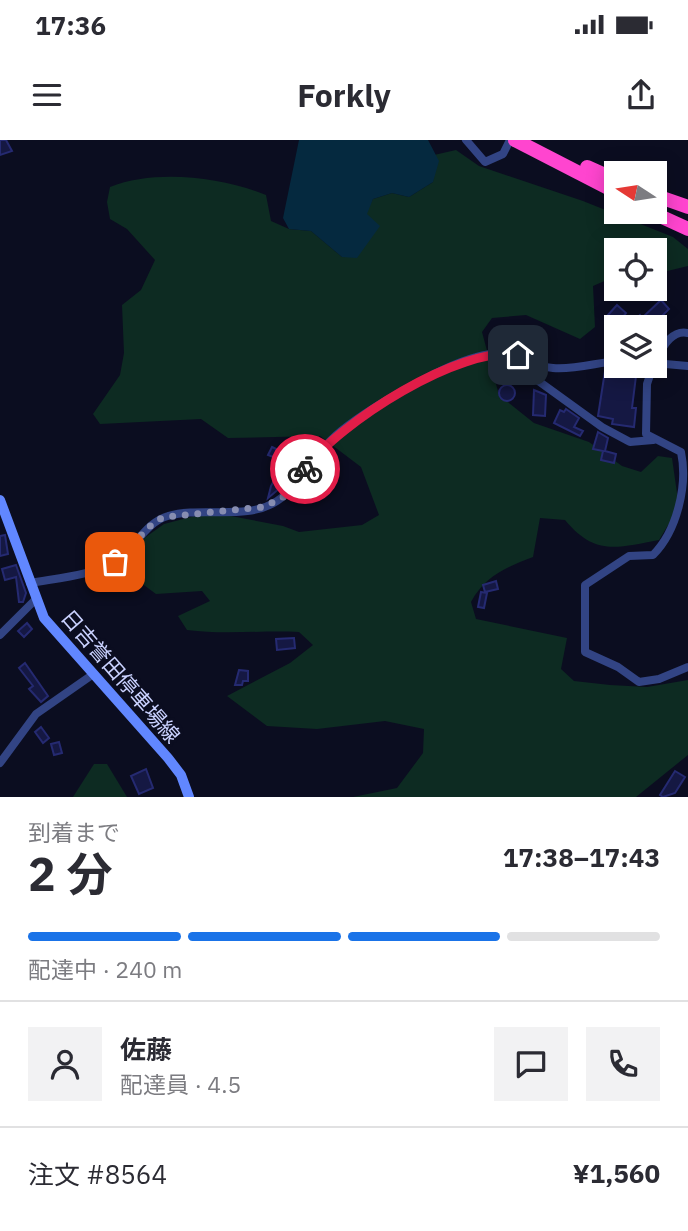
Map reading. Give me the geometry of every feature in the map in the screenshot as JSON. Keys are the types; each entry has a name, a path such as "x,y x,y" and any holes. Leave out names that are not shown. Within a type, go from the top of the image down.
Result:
{"highway":[{"path":"513,140 604,178"},
{"path":"528,140 604,178"},
{"path":"667,196 688,200"},
{"path":"667,198 688,207"},
{"path":"667,219 688,229"}],"main road":[{"name":"日吉誉田停車場線","path":"0,500 9,518 35,600 44,618 168,758 181,775 189,797"}],"street":[{"path":"466,140 485,162 503,154 513,140"},
{"path":"667,343 677,333 688,333"},
{"path":"30,583 103,568 115,562 136,544 151,525 164,517 256,508 275,503 290,490 331,440 399,394 474,357 506,353 555,368 604,362"},
{"path":"529,360 537,380 602,427 630,442 653,440"},
{"path":"667,364 688,366"},
{"path":"649,378 646,434 653,440 681,452 684,462 676,524 672,533 653,555 629,556 586,585 585,652 618,667 639,682 659,679 688,667"},
{"path":"0,635 35,600"},
{"path":"0,763 36,714 92,675"}],"green space":[{"path":"456,150 479,166 604,209 604,224 640,224 673,237 688,249 688,266 667,271 667,238 604,238 604,281 593,286 595,327 580,339 526,315 492,318 482,332 499,395 534,423 589,442 622,466 641,472 658,456 672,458 679,507 659,540 618,547 607,546 586,539 565,520 540,518 533,557 490,579 471,602 476,619 567,638 561,669 574,681 647,687 688,680 688,755 636,797 353,797 397,788 423,753 424,729 385,721 317,729 267,726 227,696 290,663 313,645 299,632 187,630 178,616 210,601 202,591 156,594 133,577 136,544 164,524 210,512 283,526 299,532 362,525 379,515 361,467 320,436 228,438 201,419 100,424 93,414 120,375 124,353 122,305 141,290 155,260 127,229 110,219 107,202 110,187 128,181 168,177 209,180 248,189 266,195 271,221 289,229 311,231 342,257 373,199 392,193 409,197 433,182 434,155"},
{"path":"94,764 107,764 127,797 73,797"}],"water":[{"path":"299,140 428,140 439,161 433,182 409,197 392,193 373,199 367,214 380,226 357,258 342,257 311,231 289,229 283,218"}],"building":[{"path":"0,140 6,140 12,151 0,155"},
{"path":"660,301 669,309 663,315 645,315"},
{"path":"617,305 626,313 624,315 608,315"},
{"path":"604,377 636,378 632,408 636,408 634,427 612,424 613,419 598,416"},
{"path":"507,385 515,393 507,401 499,393"},
{"path":"534,390 546,395 545,416 533,415"},
{"path":"566,409 579,418 574,427 583,431 580,436 554,423 560,410 564,412"},
{"path":"598,432 608,438 605,451 616,454 614,463 601,460 603,451 593,449"},
{"path":"272,447 297,459 293,465 268,455"},
{"path":"276,477 286,483 268,498 271,486"},
{"path":"5,535 8,554 0,556 0,536"},
{"path":"16,565 26,593 23,602 19,602 16,577 5,580 2,569"},
{"path":"496,581 498,589 485,592 483,585"},
{"path":"481,592 487,593 484,608 478,607"},
{"path":"27,623 32,629 24,637 18,631"},
{"path":"294,638 295,648 277,650 276,639"},
{"path":"25,663 48,696 41,702 29,689 33,686 19,668"},
{"path":"239,670 248,671 248,681 235,685"},
{"path":"41,727 49,738 43,743 35,732"},
{"path":"59,742 62,753 54,755 51,744"},
{"path":"146,769 153,788 139,794 131,776"},
{"path":"675,771 685,777 675,793 663,797 660,795"}],"way so far":[{"path":"115,562 128,552 157,520 173,514 264,507 283,497 305,469"}],"route":[{"path":"305,469 340,432 399,394 474,357 506,353 518,355"}]}
